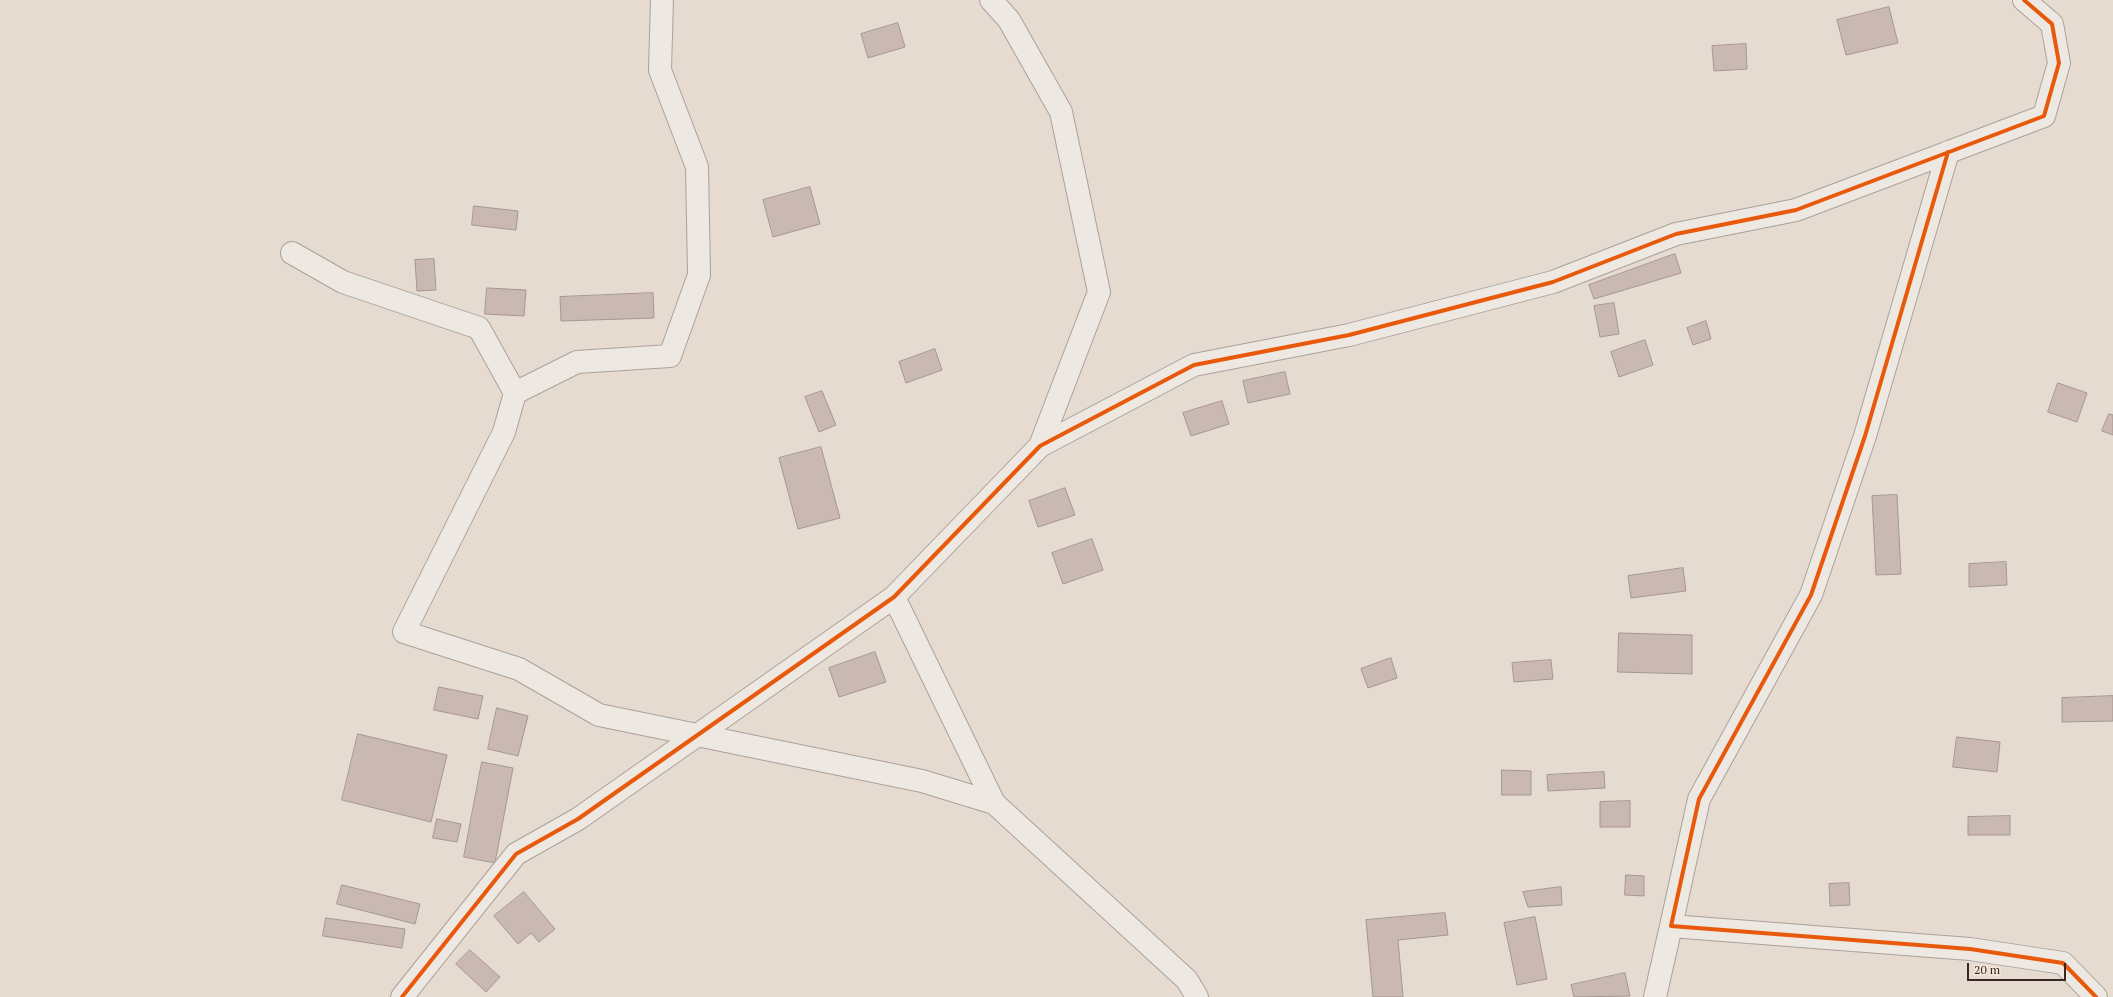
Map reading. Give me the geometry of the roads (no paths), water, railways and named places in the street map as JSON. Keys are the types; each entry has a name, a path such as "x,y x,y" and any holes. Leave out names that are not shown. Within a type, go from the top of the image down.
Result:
{"street":[{"path":"515,393 576,362 670,356 700,275 696,167 660,70 662,0"},
{"path":"991,0 1009,20 1061,112 1099,292 1040,446"},
{"path":"402,997 516,854 578,819 894,598 1040,446 1194,365 1349,335 1553,282 1676,234 1796,210 2044,116 2059,63 2052,24 2024,0"},
{"path":"1656,997 1699,799 1811,595 1865,436 1948,152"},
{"path":"292,253 343,282 478,328 515,393 504,432 404,632 518,670 599,715 697,736 922,780 994,803"},
{"path":"894,598 994,803 1187,980 1197,997"},
{"path":"1671,926 1970,949 2063,963 2096,997"}]}
